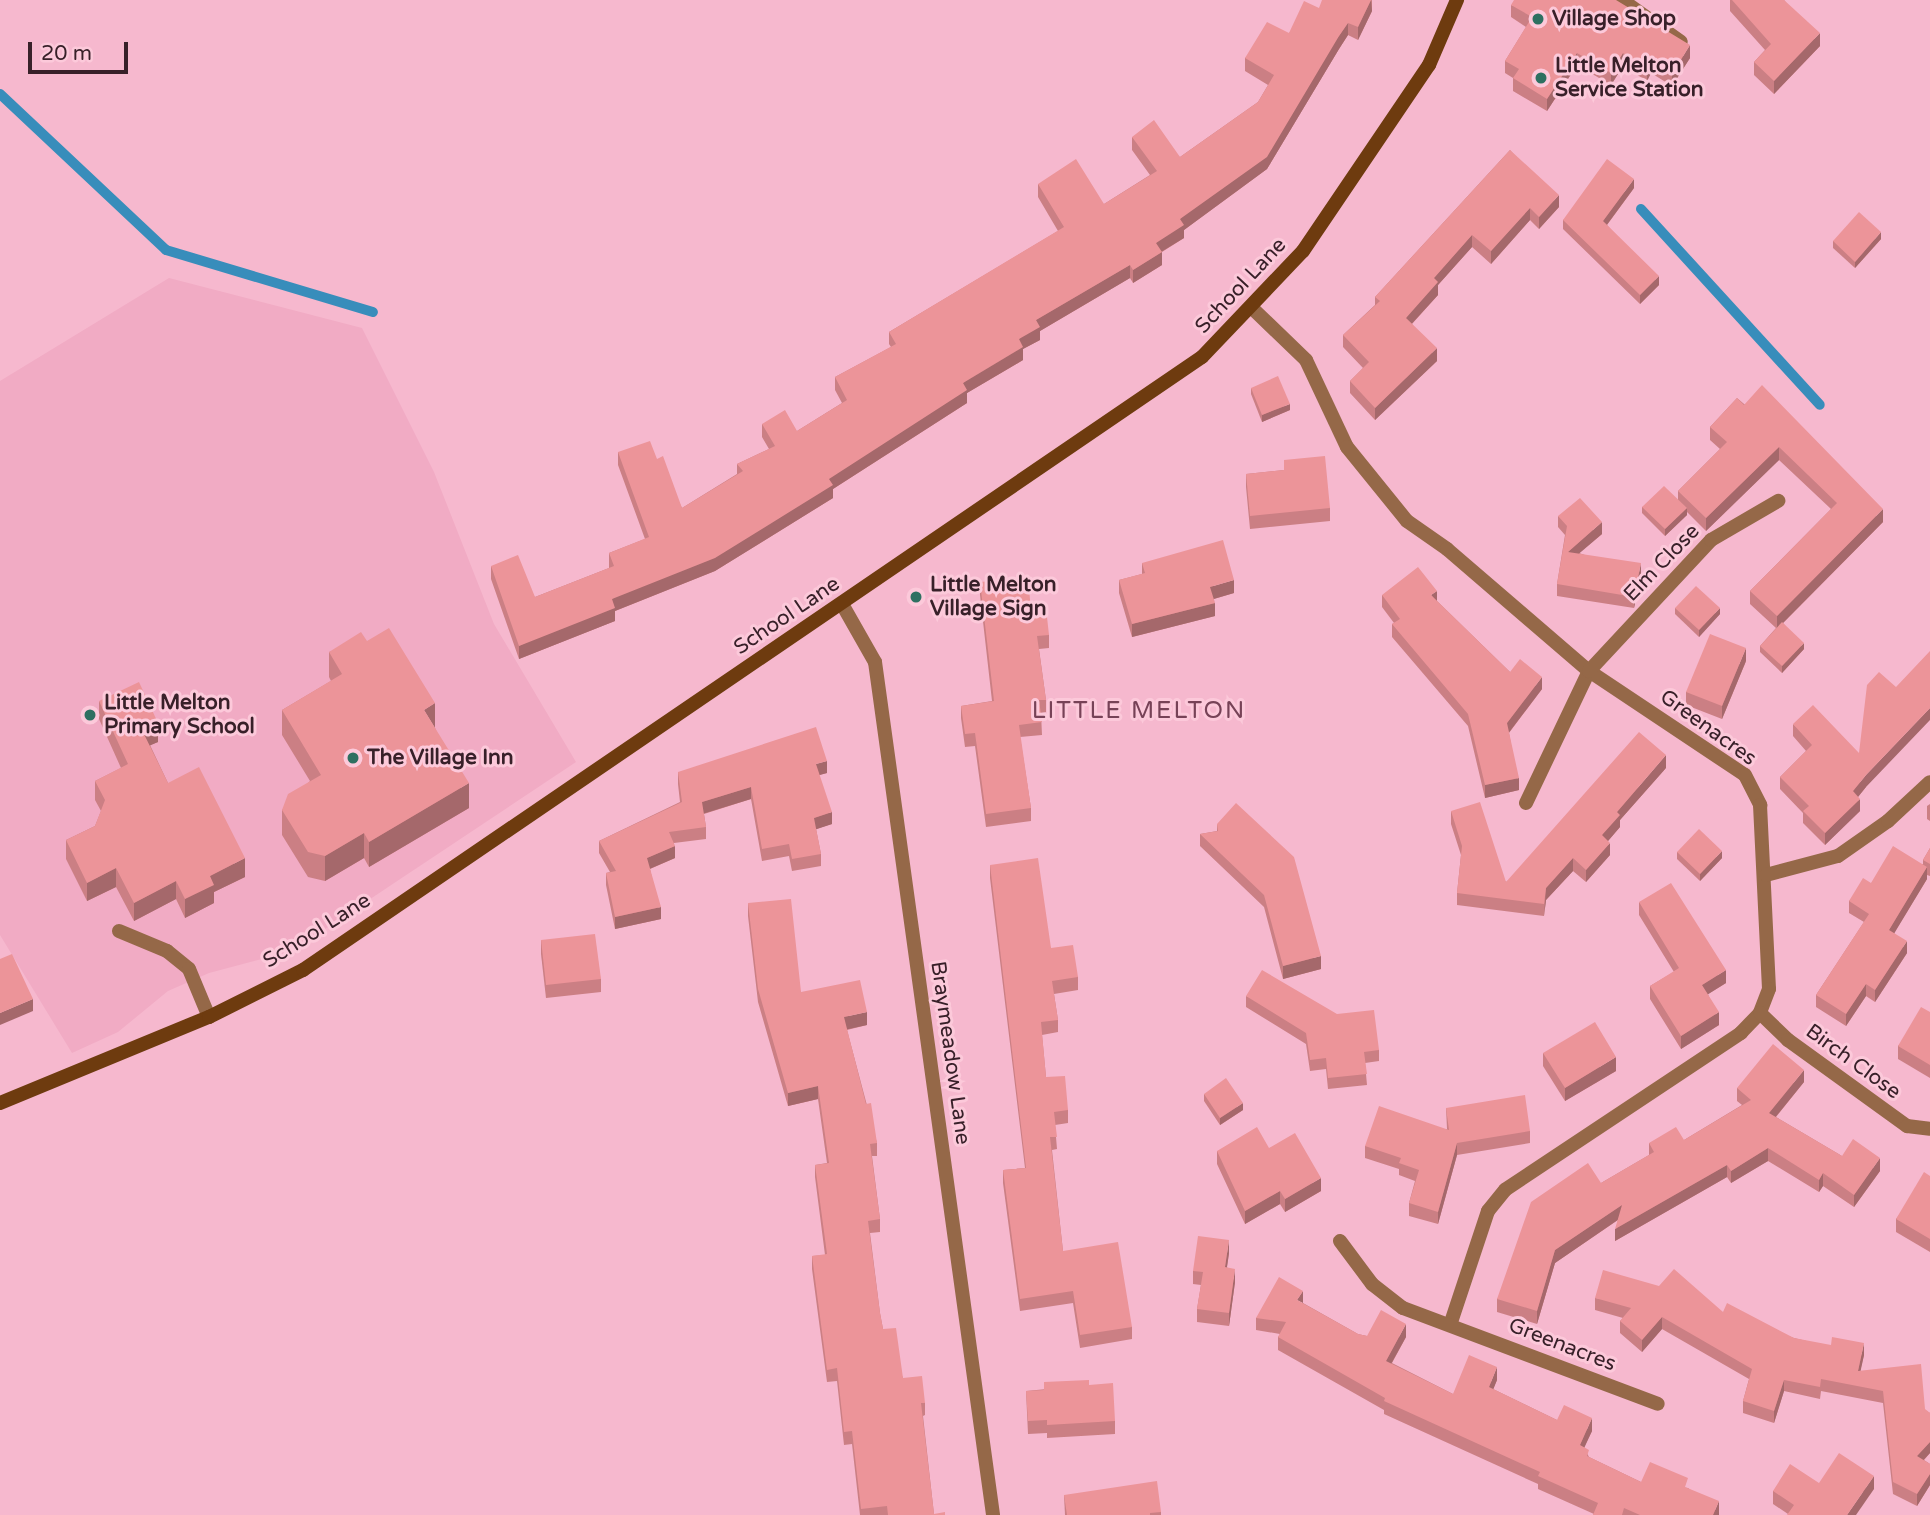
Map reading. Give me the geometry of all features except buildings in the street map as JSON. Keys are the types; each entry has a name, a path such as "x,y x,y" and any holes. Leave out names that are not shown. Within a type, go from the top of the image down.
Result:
{"street":[{"name":"School Lane","path":"0,1103 209,1017 303,970 1202,357 1252,308 1303,251 1421,76 1458,0"},
{"path":"1622,0 1685,44"},
{"name":"Greenacres","path":"1252,308 1306,360 1347,447 1384,497 1589,671 1745,775 1760,805 1766,874 1769,989 1760,1013"},
{"name":"Elm Close","path":"1526,803 1589,671 1711,540 1778,501"},
{"name":"Braymeadow Lane","path":"842,604 875,662 993,1515"},
{"path":"1766,874 1838,856 1888,821 1930,782"},
{"path":"119,931 167,951 189,969 209,1017"},
{"path":"1450,1325 1488,1211 1504,1190 1741,1033 1760,1013"},
{"name":"Birch Close","path":"1760,1013 1788,1040 1907,1126 1930,1129"},
{"name":"Greenacres","path":"1340,1241 1382,1292 1403,1308 1658,1404"}],"shaded area":[{"name":"Little Melton Primary School","path":"169,278 362,328 434,472 494,624 576,762 292,951 209,973 168,991 118,1032 72,1053 0,935 0,381"}],"waterway":[{"path":"0,94 166,250 373,312"},
{"path":"1641,209 1820,405"}],"place":[{"name":"Village Shop","path":"1538,19"},
{"name":"Little Melton Service Station","path":"1541,78"},
{"name":"Little Melton Village Sign","path":"916,597"},
{"name":"Little Melton Primary School","path":"90,715"},
{"name":"The Village Inn","path":"353,758"}],"district":[{"name":"LITTLE MELTON","path":"1139,711"}]}
